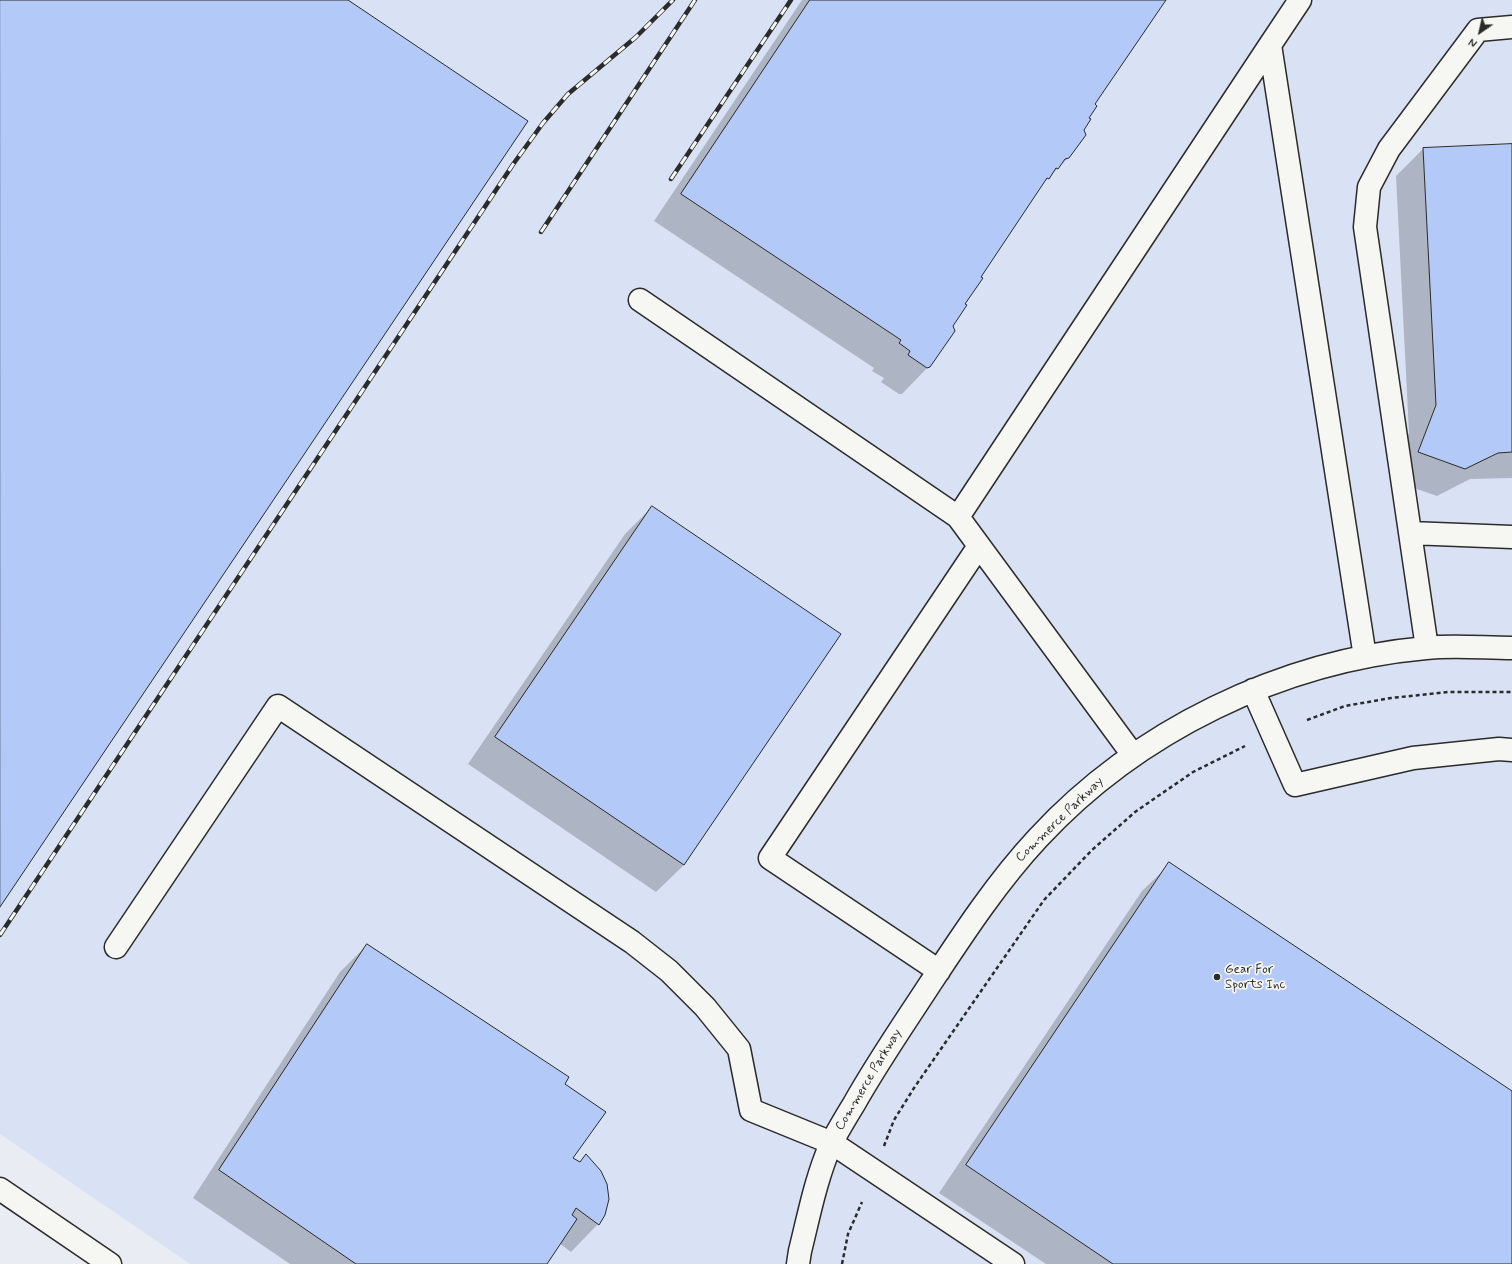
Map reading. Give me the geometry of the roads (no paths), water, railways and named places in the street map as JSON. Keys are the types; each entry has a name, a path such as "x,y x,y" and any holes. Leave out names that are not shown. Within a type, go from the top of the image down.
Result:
{"street":[{"path":"958,517 1300,0"},
{"path":"1427,648 1365,227 1369,186 1389,149 1478,30 1512,27"},
{"path":"1270,45 1365,657"},
{"path":"640,300 958,517 1132,755"},
{"path":"1410,533 1512,536"},
{"path":"939,971 770,858 980,546"},
{"name":"Commerce Parkway","path":"798,1264 820,1175 832,1143 875,1068 939,971 1012,867 1040,836 1074,804 1132,755 1163,736 1253,690 1312,670 1365,657 1427,648 1512,648"},
{"path":"1253,690 1296,785 1413,758 1499,749 1512,750"},
{"path":"116,947 278,706 632,942 664,967 706,1006 739,1049 751,1110 832,1143 1013,1264"},
{"path":"0,1189 110,1264"}],"railway":[{"path":"0,935 514,163 543,123 568,94 636,37 673,0"},
{"path":"541,232 695,0"},
{"path":"671,179 791,0"}],"place":[{"name":"Gear For Sports Inc","path":"1217,977"}]}
